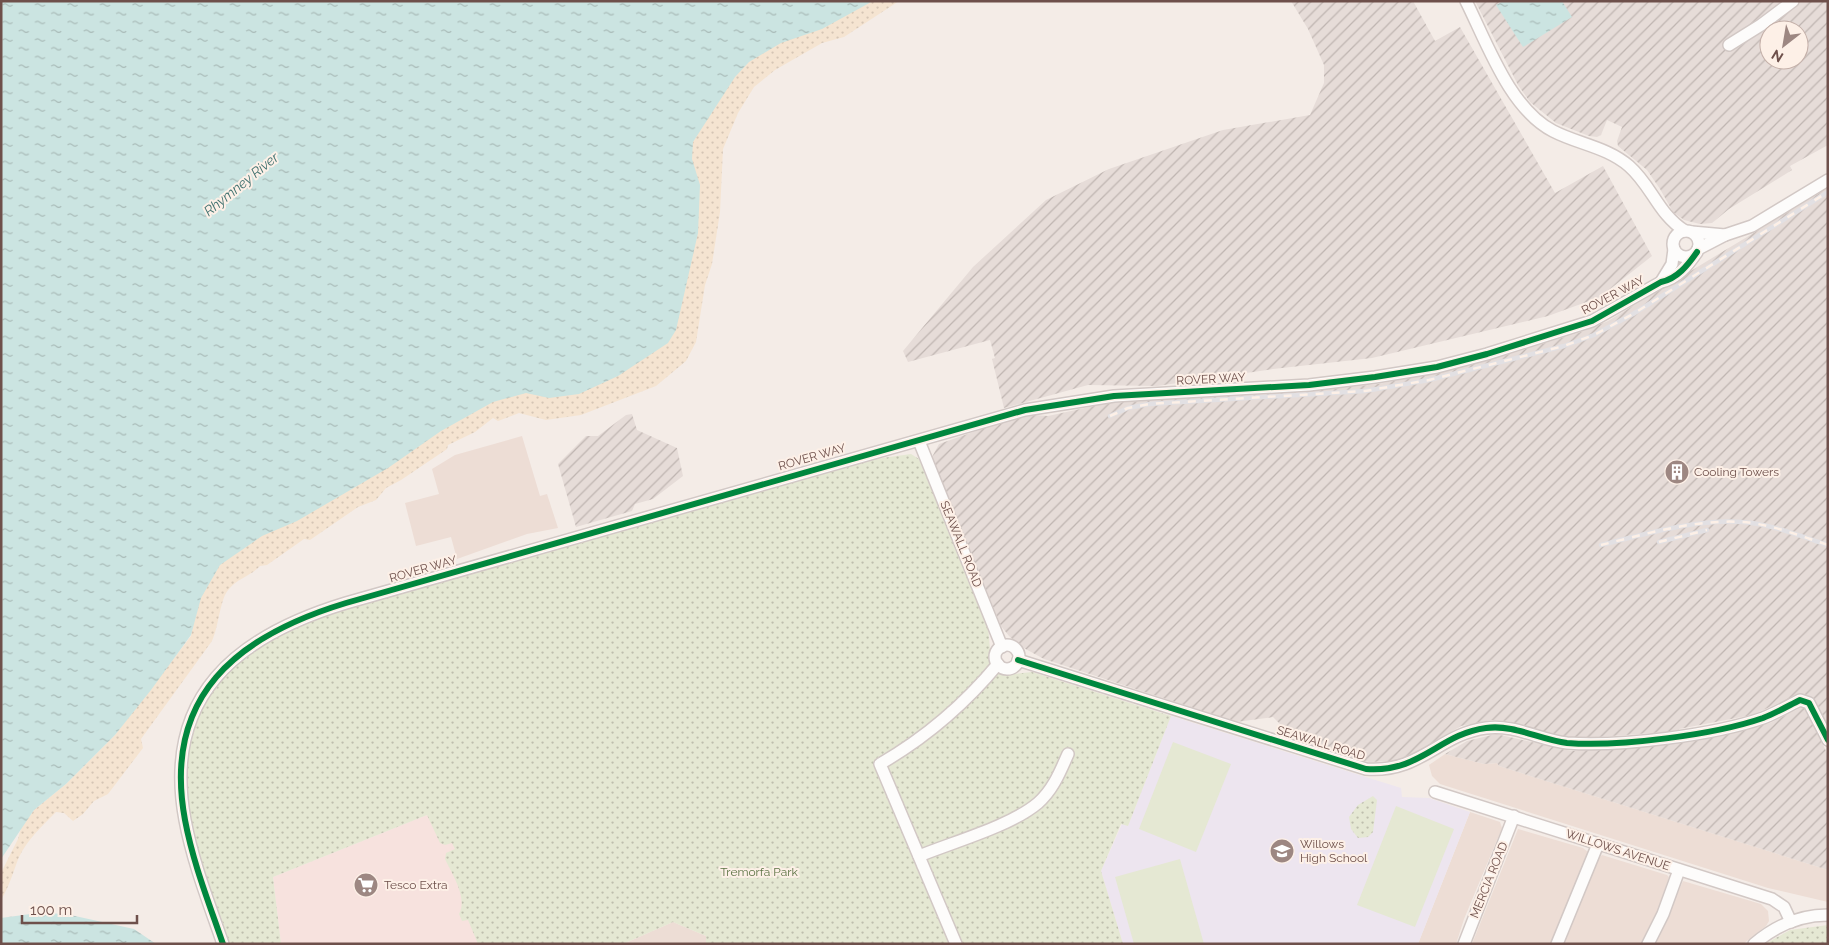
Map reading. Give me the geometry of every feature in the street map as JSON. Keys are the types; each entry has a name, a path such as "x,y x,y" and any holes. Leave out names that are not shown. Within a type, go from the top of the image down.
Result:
{"street":[{"path":"1466,1 1511,90 1527,111 1553,132 1604,150 1620,159 1635,171 1667,218 1698,238 1698,250 1690,256 1682,257 1673,247 1661,210"},
{"path":"1729,45 1761,25 1793,1"},
{"name":"ROVER WAY","path":"223,944 190,844 183,809 181,761 186,733 199,702 219,673 242,652 286,625 331,608 1025,410 1095,398 1309,385 1375,377 1436,367 1496,351 1592,321 1678,274 1698,250 1725,235 1752,226 1828,180"},
{"path":"1673,247 1675,237 1689,231"},
{"name":"ROVER WAY","path":"1689,231 1725,235"},
{"name":"ROVER WAY","path":"1661,282 1672,264 1673,247"},
{"name":"SEAWALL ROAD","path":"919,441 1002,647"},
{"path":"956,944 880,764 903,751 939,724 982,684 998,664 996,654 1002,647 1014,648 1019,655 1015,666 1008,669 998,664"},
{"name":"SEAWALL ROAD","path":"1018,660 1366,769 1391,768 1410,764 1460,735 1481,728 1504,727 1568,743 1638,740 1684,735 1745,723 1772,714 1800,700 1809,703 1828,740"},
{"path":"919,856 1013,819 1038,802 1056,782 1068,754"},
{"name":"WILLOWS AVENUE","path":"1435,792 1776,901 1784,907 1791,922"},
{"name":"MERCIA ROAD","path":"1464,944 1514,816"},
{"path":"1556,944 1580,891 1598,844"},
{"path":"1648,944 1663,914 1679,870"},
{"path":"1754,944 1774,930 1791,922 1810,916 1828,916"}],"shaded area":[{"path":"1291,1 1413,1 1435,41 1460,27 1555,193 1603,166 1652,256 1600,297 1548,316 1372,358 1273,369 1157,386 1088,385 1004,408 992,359 995,358 990,340 908,362 903,351 973,267 1046,200 1109,169 1223,130 1310,115 1324,83 1324,65 1308,29"},
{"path":"1475,1 1828,1 1828,145 1790,166 1792,170 1729,209 1712,223 1700,224 1684,220 1673,212 1647,170 1618,146 1617,141 1622,127 1607,120 1601,135 1597,137 1589,136 1556,123 1530,102 1518,85"},
{"path":"1828,188 1828,730 1809,696 1799,694 1752,715 1679,729 1679,731 1571,739 1508,721 1491,720 1461,726 1414,754 1393,761 1369,762 1300,739 1285,729 1273,717 1236,722 1044,659 1020,646 1001,626 932,457 939,444 999,423 1034,415 1048,416 1108,403 1303,392 1378,384 1450,370 1513,353 1584,331 1608,321"},
{"path":"632,414 637,430 677,448 683,476 653,499 635,504 632,511 576,527 558,464 586,436 598,436 626,415"},
{"path":"522,436 540,496 547,494 558,528 527,534 457,559 451,537 416,546 405,503 439,494 432,469 455,455"},
{"path":"1800,708 1805,708 1828,755 1828,870 1499,766 1497,763 1484,764 1445,754 1467,741 1496,734 1571,751 1695,740 1770,723"},
{"name":"Willows High School","path":"1171,716 1401,788 1402,797 1429,798 1470,812 1418,944 1123,944 1101,871 1122,824 1128,826"},
{"path":"1445,754 1484,764 1497,763 1499,766 1828,870 1828,902 1768,888 1440,784 1432,776 1429,765"},
{"path":"1470,812 1500,822 1502,828 1464,919 1456,944 1418,944"},
{"path":"427,815 454,841 490,944 281,944 273,877"},
{"path":"1518,829 1583,848 1588,852 1589,856 1550,944 1472,944"},
{"path":"1602,855 1669,877 1658,910 1643,944 1562,944 1598,859"},
{"path":"1683,881 1761,904 1768,911 1769,921 1766,926 1743,944 1655,944"},
{"path":"673,922 706,936 706,944 623,944"}],"green space":[{"name":"Tremorfa Park","path":"911,454 919,459 988,626 991,661 996,670 1005,675 1032,672 1171,716 1128,826 1121,824 1101,871 1123,944 706,944 706,936 673,922 623,944 478,944 468,920 462,921 459,914 462,901 455,879 445,859 446,853 455,849 452,843 445,845 440,843 427,815 273,877 281,944 227,944 198,852 189,808 187,766 194,726 212,690 244,657 292,628 345,608 854,462"},
{"path":"1173,742 1231,764 1196,852 1139,829"},
{"path":"1373,796 1377,800 1373,832 1368,837 1358,838 1351,829 1349,817 1358,805"},
{"path":"1396,806 1454,829 1415,927 1357,905"},
{"path":"1180,859 1204,944 1134,944 1115,877"},
{"path":"1828,925 1828,944 1765,944 1790,930"}],"sand":[{"path":"831,1 899,1 844,37 822,43 775,70 754,87 738,113 723,149 720,212 712,264 705,285 696,342 686,361 656,386 581,415 546,420 519,413 498,421 493,418 475,432 448,445 447,449 386,488 376,500 358,507 310,540 304,539 267,565 260,566 236,582 226,593 212,641 141,739 143,748 108,794 94,801 83,814 73,821 64,813 56,812 41,828 19,857 1,900 1,873 18,839 21,828 34,810 66,784 115,735 191,636 195,577 694,101"}],"water":[{"name":"Rhymney River","path":"1,1 873,1 822,29 781,43 749,62 735,77 693,142 692,159 700,185 698,233 676,330 668,343 618,376 579,394 549,398 526,393 493,402 441,431 388,468 297,521 262,536 220,565 201,598 191,635 151,690 115,735 66,784 34,810 1,859"},
{"path":"1503,1 1562,1 1572,17 1523,47 1496,5"},
{"path":"45,912 75,916 134,929 156,944 1,944 1,918"}],"railway":[{"path":"1110,416 1128,408 1149,404 1365,391 1429,380 1564,346 1594,335 1633,314 1828,192"},
{"path":"1601,545 1671,528 1724,522 1764,525 1828,545"},
{"path":"1659,542 1707,530"}],"cycle path":[{"path":"223,944 197,867 185,820 181,776 185,738 197,706 216,677 241,653 272,633 307,617 346,603 1025,410 1114,396 1309,385 1437,367 1487,354 1592,321 1677,275 1697,252"},
{"path":"1018,660 1366,769 1385,769 1401,765 1455,738 1486,728 1507,728 1567,743 1588,744 1639,741 1719,730 1743,724 1768,716 1800,700 1809,703 1828,740"}],"place":[{"name":"Cooling Towers","path":"1677,472"},
{"name":"Willows High School","path":"1282,851"},
{"name":"Tesco Extra","path":"366,885"}]}
